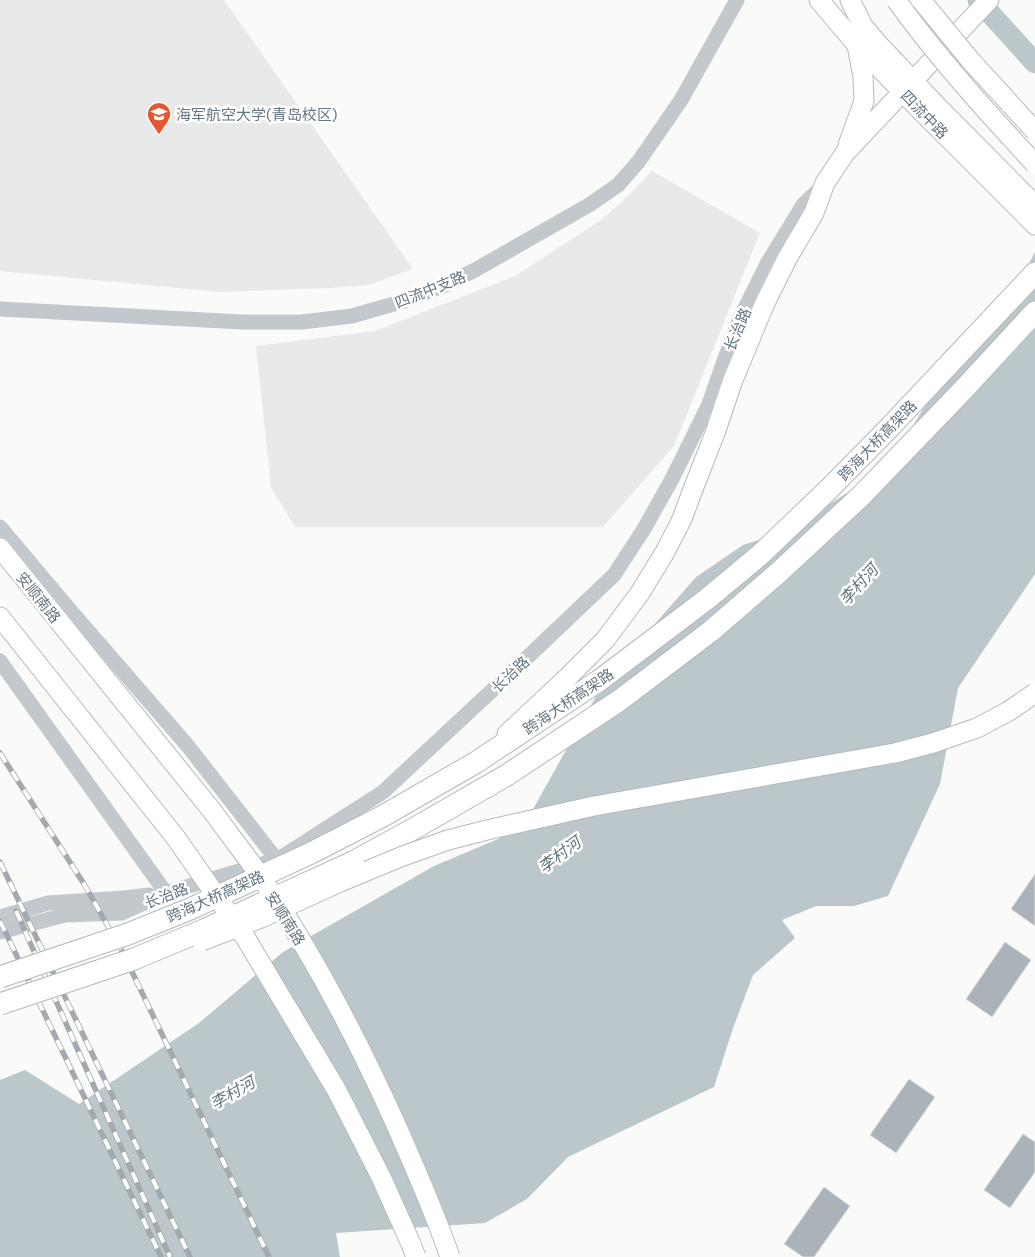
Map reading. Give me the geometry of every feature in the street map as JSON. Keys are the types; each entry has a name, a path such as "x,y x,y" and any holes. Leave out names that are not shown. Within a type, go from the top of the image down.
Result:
{"highway":[{"name":"跨海大桥高架路","path":"0,977 128,934 311,853 383,816 475,763 600,680 707,600 761,554 882,436 1035,274"},
{"name":"跨海大桥高架路","path":"0,1004 134,959 206,929 344,866 507,776 620,700 711,631 799,554 861,496 1035,312"}],"main road":[{"name":"四流中路","path":"819,0 857,45 909,86"},
{"path":"842,0 863,26"},
{"name":"四流中路","path":"850,0 863,26 909,86 1035,225"},
{"path":"896,0 920,33 975,98 1035,164"},
{"path":"921,0 971,61 1035,131"},
{"path":"475,763 605,640 640,593 682,518 733,380 765,303 788,257 814,213 825,184 845,153 989,0"},
{"path":"845,153 864,101 863,77 857,45"},
{"name":"四流中路","path":"932,112 1035,205"},
{"name":"安顺南路","path":"0,548 213,812 258,873 286,917 326,985 375,1078 442,1231 450,1257"},
{"path":"0,616 176,838 245,938 336,1090 381,1177 412,1244 416,1257"},
{"path":"134,959 176,951 261,918 340,882 448,840 594,806 895,753 933,743 977,728 1009,711 1035,693"}],"street":[{"name":"四流中支路","path":"0,309 242,322 302,322 352,316 404,301 445,285 589,205 618,184 639,161 681,100 737,0"},
{"name":"长治路","path":"0,932 65,915 122,913 166,893 277,860 383,792 614,575 644,529 672,479 709,404 741,316 767,264 803,205 825,184"},
{"path":"0,527 187,745 277,860"},
{"path":"0,661 166,893 48,903 0,917"}],"shaded area":[{"name":"海军航空大学(青岛校区)","path":"0,0 224,0 413,269 369,285 220,292 0,271"},
{"path":"652,171 760,233 674,446 603,527 295,527 271,487 256,346 375,331 515,276 601,220"}],"water":[{"name":"李村河","path":"1035,252 1035,574 958,688 940,784 888,896 854,906 816,906 782,920 795,938 753,975 714,1087 568,1157 527,1199 485,1223 336,1233 340,1257 0,1257 0,1080 25,1070 79,1104 199,1023 283,952 434,866 498,839 527,820 604,682 696,577 743,545 789,530 889,466 954,357 1004,312"}],"building":[{"path":"1035,874 1035,926 1011,909"},
{"path":"1005,942 1031,960 992,1017 966,999"},
{"path":"909,1079 935,1097 896,1153 870,1135"},
{"path":"1023,1134 1035,1142 1035,1172 1010,1208 984,1190"},
{"path":"824,1187 850,1206 814,1257 803,1257 784,1244"}],"waterway":[{"path":"978,0 1035,63"}],"railway":[{"path":"0,753 84,884 122,951 269,1257"},
{"path":"0,862 190,1257"},
{"path":"16,911 170,1257"},
{"path":"0,921 161,1257"}],"place":[{"name":"海军航空大学(青岛校区)","path":"159,135"}]}
